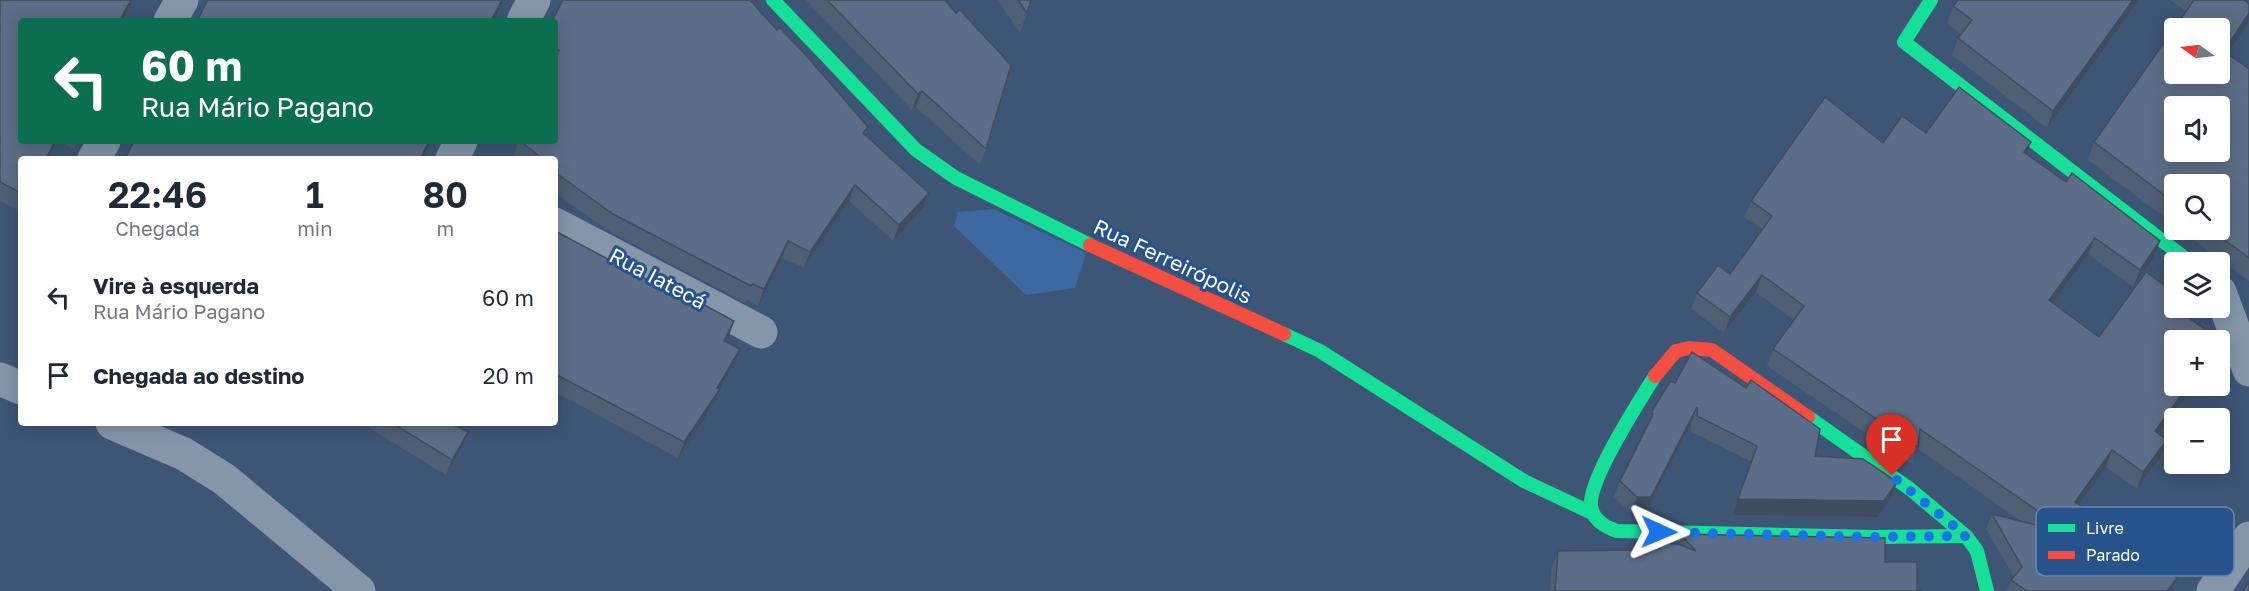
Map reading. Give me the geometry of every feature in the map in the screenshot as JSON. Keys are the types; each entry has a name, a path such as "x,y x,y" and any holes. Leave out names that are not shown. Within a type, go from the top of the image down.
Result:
{"street":[{"path":"172,18 182,0"},
{"path":"525,18 534,0"},
{"name":"Rua Ferreirópolis","path":"774,0 916,150 956,178 1043,224 1320,351 1524,481 1595,517 1617,531 1863,537 1966,536"},
{"path":"1931,0 1904,42 2177,252"},
{"name":"Rua Iatecá","path":"558,226 761,332"},
{"path":"2230,318 2249,370"},
{"path":"1595,517 1591,503 1598,477 1659,368 1677,351 1695,346 1712,350 1910,489 1966,536 1977,551 1987,591"},
{"path":"0,379 18,387"},
{"path":"119,426 184,454 224,479 359,591"},
{"path":"2234,559 2249,538"},
{"path":"2212,591 2222,576"}],"shaded area":[{"path":"994,209 1086,253 1075,288 1026,295 954,226 958,212"}],"building":[{"path":"0,0 131,0 121,18 18,18 18,144 54,144 48,156 18,156 18,191 0,182"},
{"path":"208,0 502,0 493,18 199,18"},
{"path":"563,0 750,0 777,30 780,28 804,53 868,127 863,133 929,193 899,225 855,185 810,252 788,241 764,289 753,284 751,286 613,214 558,174 558,156 539,156 524,144 558,144 558,18 554,18"},
{"path":"827,0 945,0 956,13 960,10 1011,65 986,149 922,91 918,94"},
{"path":"1018,0 1031,0 1027,13"},
{"path":"1958,0 2133,0 2053,111 1958,38 1972,20 1953,6"},
{"path":"2194,0 2244,0 2249,4 2249,13 2230,42 2230,18 2181,18"},
{"path":"2164,43 2164,84 2230,84 2230,55 2249,69 2249,258 2225,240 2230,240 2230,174 2164,174 2164,195 2094,142"},
{"path":"1959,87 2031,142 2024,152 2066,182 2072,173 2160,241 2140,270 2095,238 2049,300 2099,337 2146,272 2164,285 2164,318 2189,318 2206,330 2164,330 2164,396 2181,396 2172,408 2164,408 2164,419 2155,431 2164,438 2164,444 2143,472 2112,450 2075,502 2080,507 2036,507 2036,510 1920,429 1918,447 1773,349 1804,306 1762,275 1730,317 1697,293 1718,265 1730,274 1772,216 1751,201 1825,97 1883,143 1902,116 1926,133"},
{"path":"132,144 428,144 422,156 126,156"},
{"path":"558,233 683,299 686,295 734,321 724,341 740,349 717,388 720,389 684,442 558,376"},
{"path":"1692,352 1746,388 1751,380 1820,429 1815,456 1863,459 1897,482 1884,501 1738,499 1757,446 1697,416 1697,407 1651,497 1637,497 1620,481 1653,414 1651,413 1670,381 1675,383"},
{"path":"397,426 456,426 468,432 452,460"},
{"path":"1992,514 2036,525 2036,576 2174,576 2177,578 2167,591 2027,591 2011,580 2022,567"},
{"path":"1680,534 1885,538 1885,562 1917,562 1917,590 1921,590 1555,591 1558,551 1634,550 1635,542 1679,544 1696,551"},
{"path":"2249,582 2249,591 2243,591"}],"traffic: fast":[{"path":"773,0 916,150 956,178 1090,245"},
{"path":"1931,0 1904,42 2177,252"},
{"path":"1284,334 1320,351 1524,481 1592,513"},
{"path":"1655,376 1616,440 1592,494 1592,511 1600,522 1608,527 1617,531 1874,537 1966,536"},
{"path":"1808,417 1910,489 1966,536 1977,551 1987,591"}],"traffic: jam":[{"path":"1090,245 1284,334"},
{"path":"1655,376 1676,351 1689,348 1712,350 1808,417"}],"route":[{"path":"1659,532 1874,537 1966,536 1892,476"}]}
